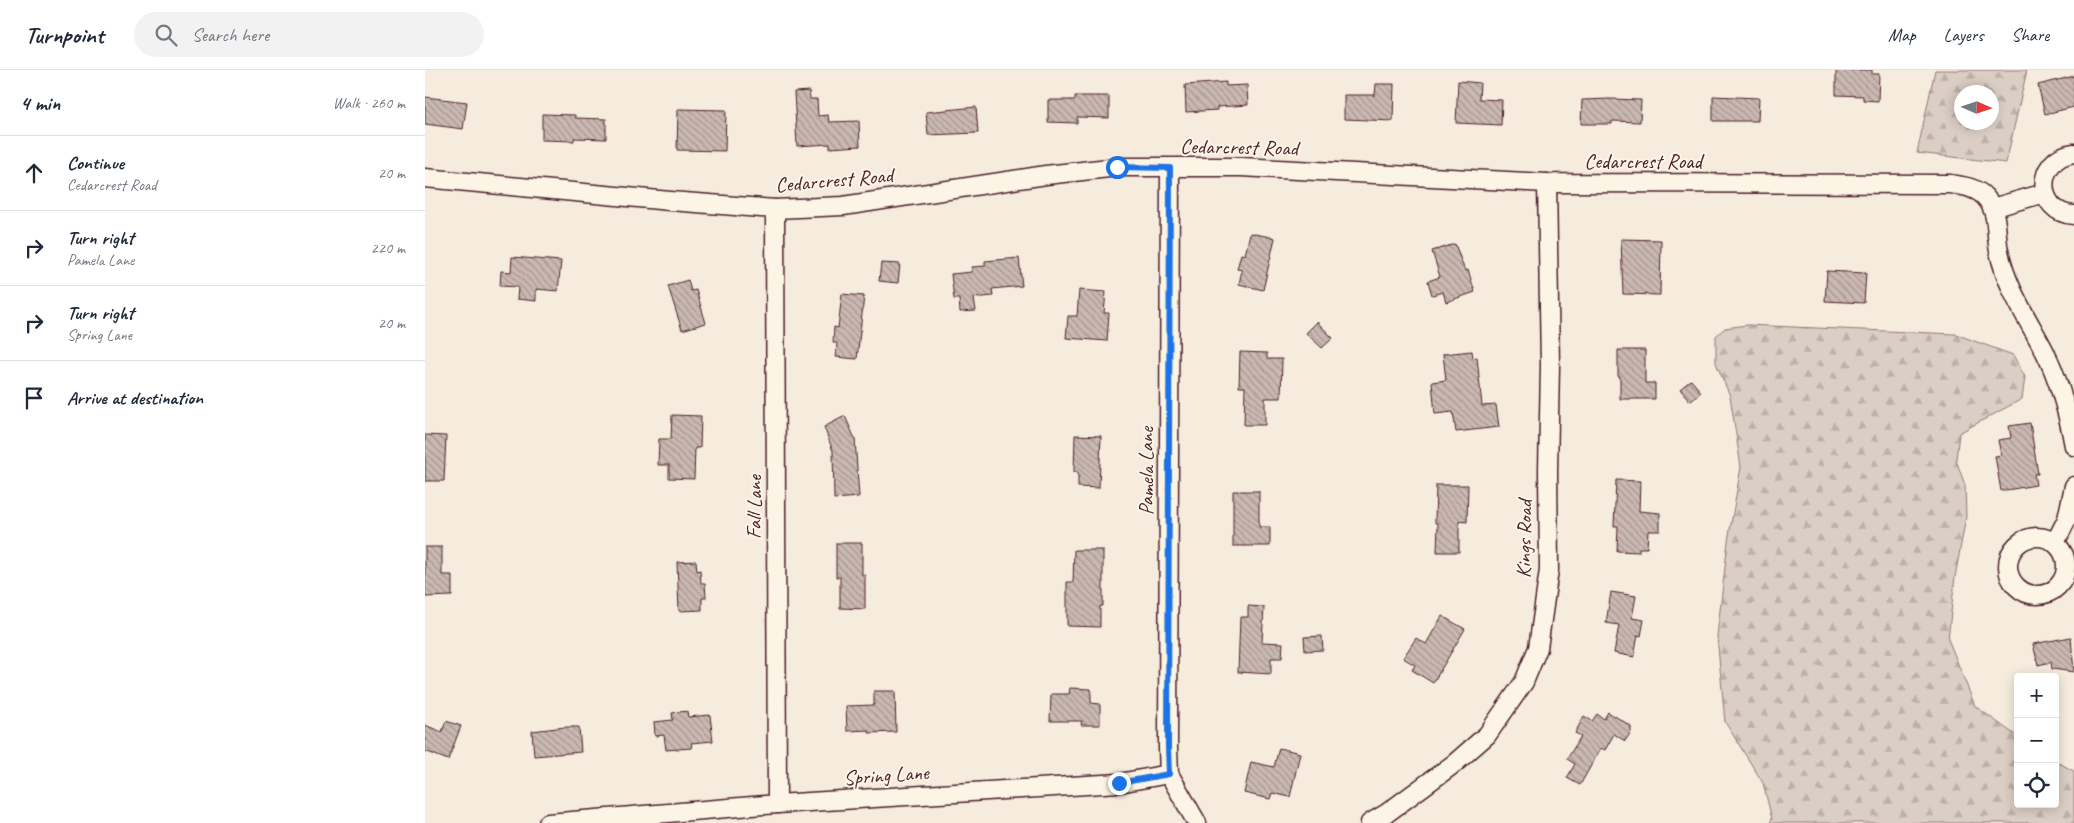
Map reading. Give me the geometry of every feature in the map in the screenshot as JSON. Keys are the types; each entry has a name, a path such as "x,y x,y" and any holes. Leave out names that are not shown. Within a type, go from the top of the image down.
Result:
{"street":[{"path":"2074,153 2066,154 2050,165 2044,183 2045,193 2050,203 2058,210 2074,215"},
{"name":"Cedarcrest Road","path":"425,178 775,209 843,206 1046,175 1117,167 1241,167 1547,183 1950,184 1971,188 1984,196 1992,208"},
{"name":"Pamela Lane","path":"1169,774 1170,168"},
{"name":"Kings Road","path":"1370,823 1387,813 1455,763 1487,735 1524,682 1538,648 1549,570 1550,365 1547,183"},
{"path":"2045,193 1992,208 2004,269 2012,290 2057,378 2070,421 2074,446"},
{"name":"Fall Lane","path":"775,209 777,804"},
{"path":"2055,543 2067,519 2074,486"},
{"path":"1169,774 1197,823"},
{"name":"Spring Lane","path":"548,823 777,804 1119,783 1169,774"}],"green space":[{"path":"1935,70 2027,70 2006,163 1917,153"},
{"path":"1747,325 1955,334 2013,355 2025,377 2022,399 1959,433 1956,460 1965,485 1966,517 1955,577 1948,639 1975,706 2014,734 2014,808 2059,808 2059,763 2074,771 2074,823 1770,823 1772,819 1763,783 1725,722 1717,636 1728,541 1741,467 1730,396 1716,363 1716,336 1725,328"}],"building":[{"path":"1836,70 1872,70 1872,74 1879,74 1878,101 1863,100 1863,96 1836,95"},
{"path":"2074,76 2074,107 2045,114 2038,85"},
{"path":"1458,81 1480,83 1479,99 1502,100 1501,125 1456,123"},
{"path":"1226,82 1226,86 1247,85 1248,105 1186,112 1185,85"},
{"path":"1376,84 1394,84 1393,121 1344,119 1344,95 1375,95"},
{"path":"809,91 810,99 817,99 818,116 828,115 829,122 859,121 860,146 830,148 830,144 797,146 794,92"},
{"path":"1075,96 1109,96 1109,118 1077,117 1077,123 1048,122 1048,100 1075,100"},
{"path":"1713,96 1759,98 1758,121 1713,121"},
{"path":"425,97 467,102 463,129 425,124"},
{"path":"1582,100 1641,100 1640,122 1612,121 1612,124 1581,124"},
{"path":"976,107 978,133 928,135 926,112"},
{"path":"678,109 726,110 725,151 677,150"},
{"path":"542,114 575,115 575,118 606,119 606,139 542,140"},
{"path":"1250,233 1275,238 1263,290 1239,284 1242,270 1237,269 1241,254 1245,255"},
{"path":"1621,239 1661,240 1660,295 1623,294"},
{"path":"1455,244 1465,271 1468,270 1475,292 1446,302 1443,292 1432,295 1428,281 1440,277 1432,251"},
{"path":"512,257 561,261 558,291 536,289 536,301 517,299 518,287 500,286 501,271 511,272"},
{"path":"1019,258 1022,286 992,289 993,296 974,298 976,311 960,312 959,299 954,299 951,274 972,272 972,267 985,266 985,261"},
{"path":"881,263 900,264 898,283 879,281"},
{"path":"1827,271 1866,273 1864,303 1825,301"},
{"path":"688,280 691,291 696,290 706,323 682,330 668,286"},
{"path":"1079,290 1106,292 1104,313 1109,313 1107,341 1066,338 1068,316 1077,316"},
{"path":"842,294 864,296 857,359 836,357 837,343 833,343 834,327 838,328"},
{"path":"1317,322 1333,338 1322,348 1306,333"},
{"path":"1618,350 1645,350 1645,383 1655,383 1655,399 1620,399"},
{"path":"1472,351 1473,358 1477,357 1482,406 1496,405 1499,427 1456,432 1453,412 1435,414 1432,382 1446,380 1443,354"},
{"path":"1240,352 1267,353 1267,359 1282,359 1281,398 1265,398 1265,425 1244,425 1245,387 1239,387"},
{"path":"1691,380 1701,392 1690,401 1680,389"},
{"path":"672,415 701,416 700,448 695,448 694,479 669,478 669,465 658,465 659,439 671,439"},
{"path":"845,416 855,439 859,497 834,499 833,451 824,427"},
{"path":"2030,423 2038,474 2034,474 2036,485 2001,491 1995,456 2001,455 1998,440 2011,438 2009,426"},
{"path":"425,435 446,436 444,481 425,481"},
{"path":"1075,435 1101,436 1099,488 1078,487 1078,472 1074,472"},
{"path":"1616,480 1640,481 1639,511 1660,513 1660,531 1648,531 1647,548 1639,548 1639,552 1617,551 1618,526 1614,526"},
{"path":"1436,485 1468,485 1467,522 1459,521 1459,552 1437,552 1438,523 1435,523"},
{"path":"1233,491 1259,491 1259,527 1270,527 1270,546 1233,546"},
{"path":"836,543 862,543 862,575 865,575 865,609 840,608 840,577 836,577"},
{"path":"425,547 442,547 442,575 452,575 452,596 425,597"},
{"path":"1074,550 1103,550 1103,606 1100,606 1100,627 1067,626 1067,582 1073,582"},
{"path":"696,561 697,571 700,570 701,583 705,583 706,598 702,598 702,610 679,611 677,562"},
{"path":"1611,592 1636,596 1632,618 1644,620 1641,636 1638,635 1634,657 1614,653 1619,625 1606,623"},
{"path":"1248,606 1264,607 1262,642 1283,643 1282,658 1271,658 1271,674 1238,672 1240,617 1248,617"},
{"path":"1442,616 1465,629 1433,683 1412,670 1415,665 1403,658 1416,638 1426,644"},
{"path":"1322,636 1323,650 1305,651 1304,637"},
{"path":"2071,637 2074,672 2052,669 2051,662 2038,665 2033,644"},
{"path":"1070,688 1091,689 1091,703 1100,704 1100,725 1081,725 1082,721 1050,721 1051,694 1069,694"},
{"path":"874,691 895,691 896,732 869,733 869,730 847,731 846,706 874,705"},
{"path":"687,711 688,717 710,715 713,741 691,743 692,748 666,750 664,735 655,736 654,722 673,720 672,713"},
{"path":"1608,712 1631,726 1631,732 1625,741 1614,734 1605,750 1601,748 1580,785 1567,778 1575,764 1567,759 1581,736 1575,733 1584,716 1592,721 1597,714 1604,719"},
{"path":"446,721 461,726 448,760 425,751 425,725 442,732"},
{"path":"579,727 581,752 534,756 532,731"},
{"path":"1279,748 1300,753 1290,797 1272,793 1270,799 1244,793 1251,762 1274,767"}],"route":[{"path":"1117,167 1170,168 1169,774 1119,783"}]}
